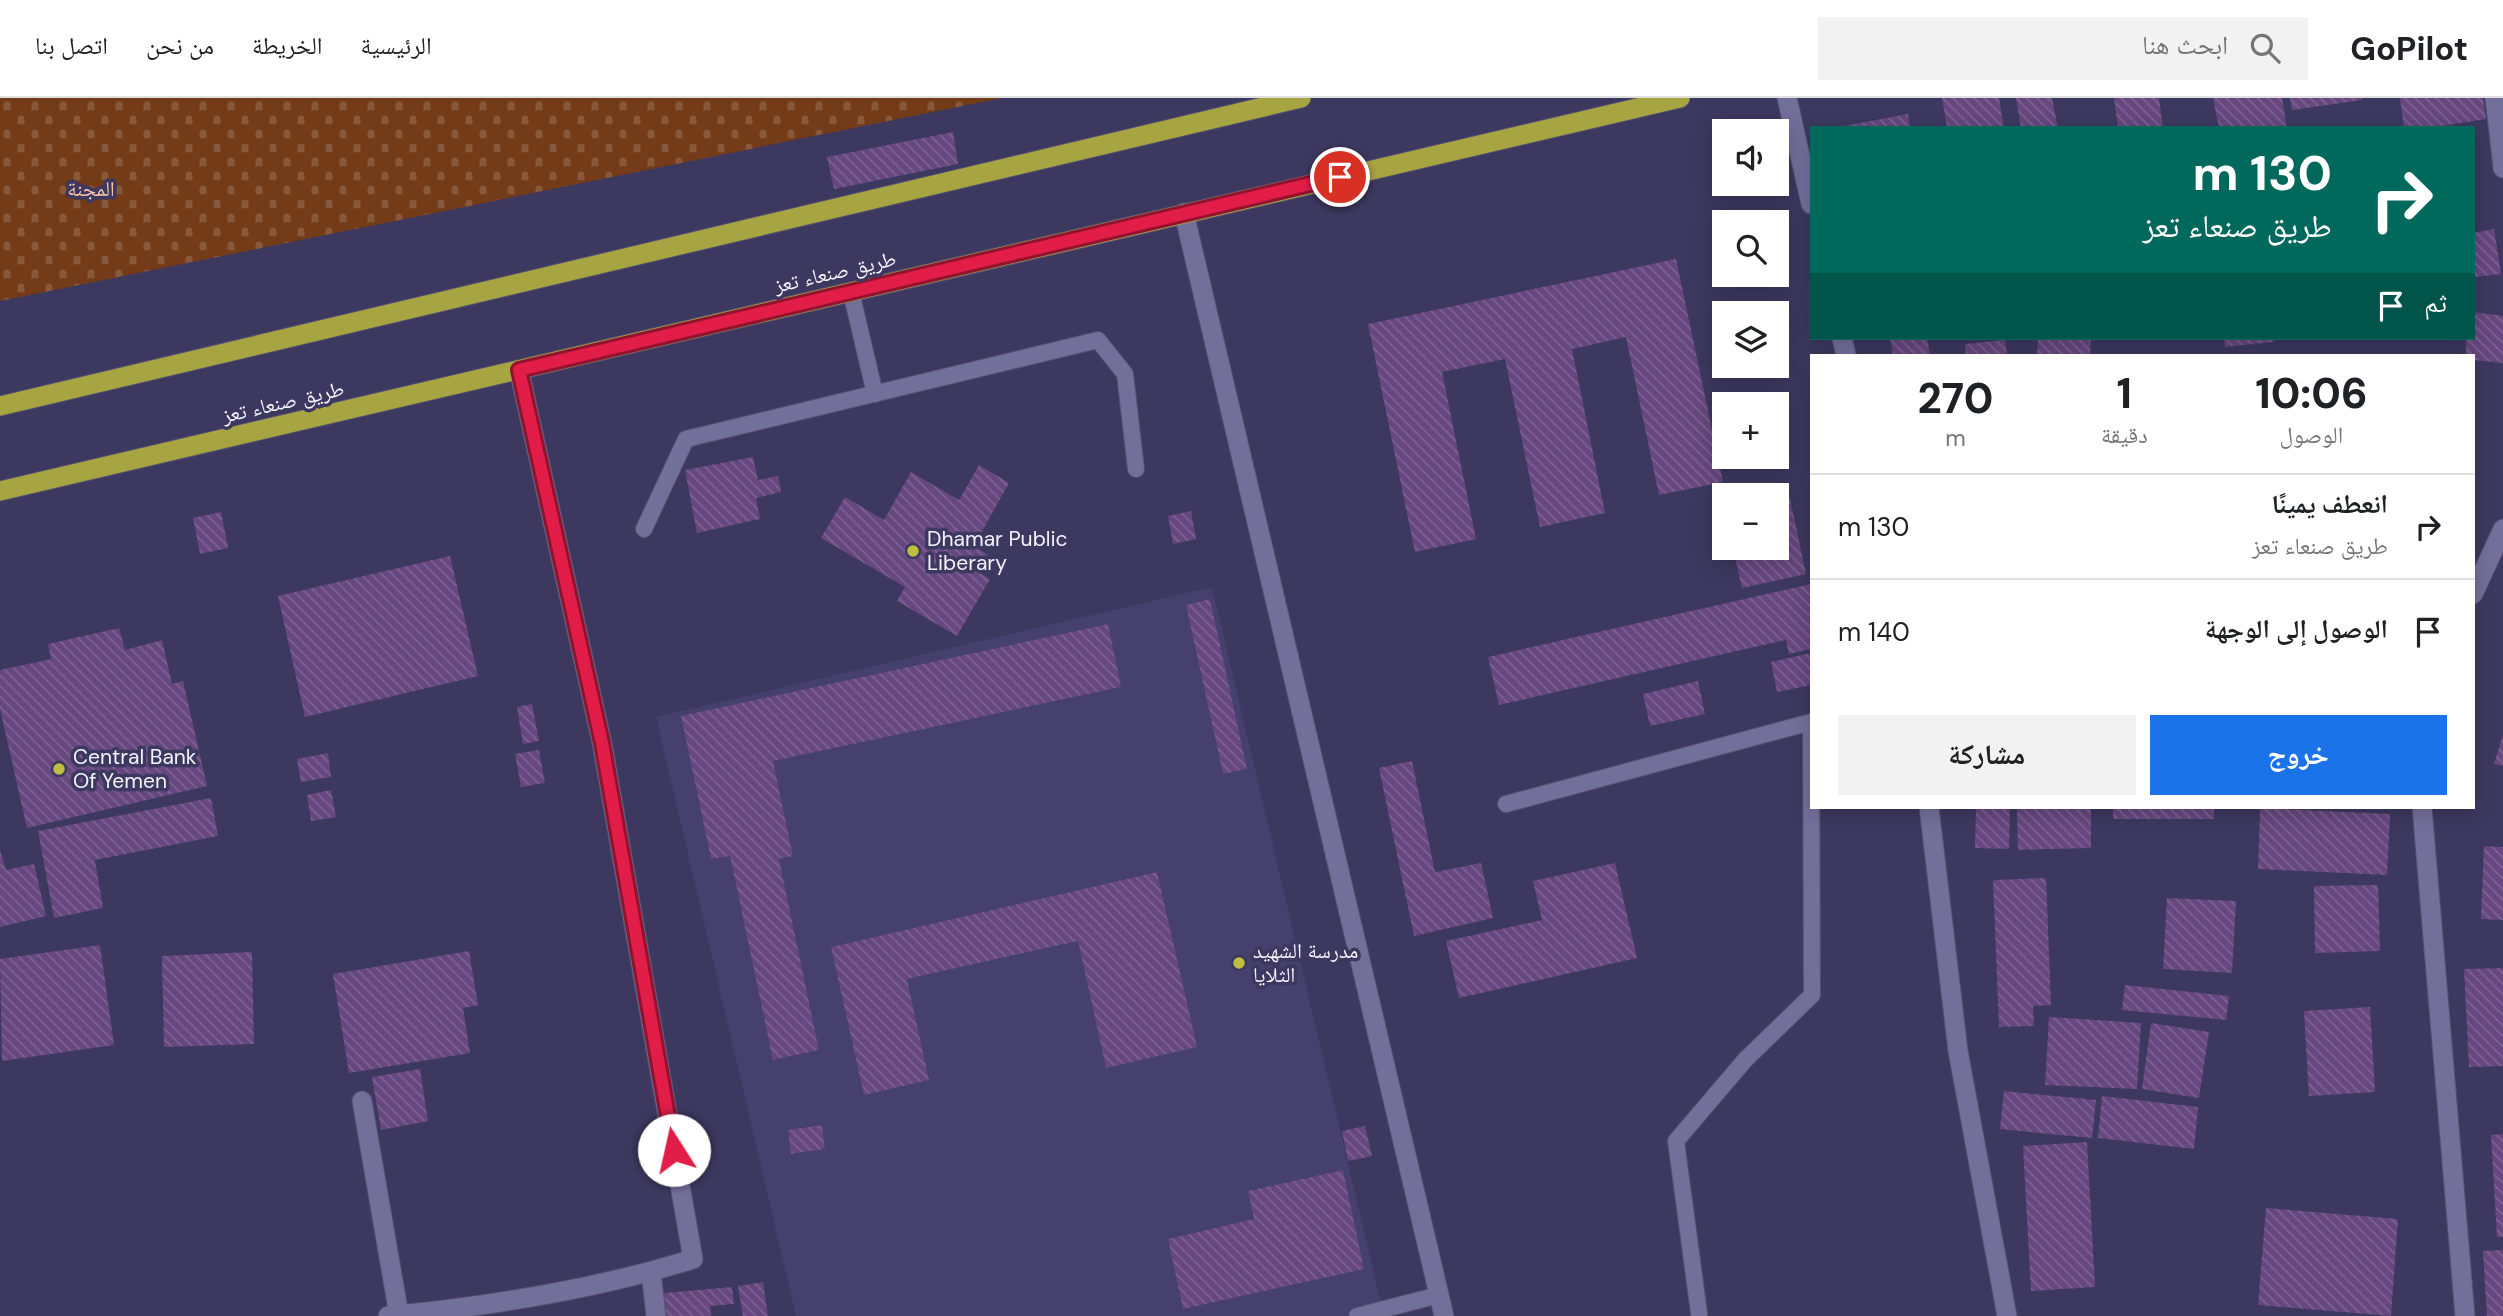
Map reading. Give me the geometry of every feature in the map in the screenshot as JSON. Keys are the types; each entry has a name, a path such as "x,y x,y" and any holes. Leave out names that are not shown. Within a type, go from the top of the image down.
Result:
{"highway":[{"path":"0,406 1301,98"},
{"name":"طريق صنعاء تعز","path":"0,491 1680,98"}],"street":[{"path":"1787,98 1810,200"},
{"path":"2495,98 2503,169"},
{"path":"1184,213 1444,1316"},
{"path":"362,1101 394,1315 506,1310 693,1259 602,743 519,370"},
{"path":"2475,590 2503,529"},
{"path":"1929,809 1958,1051 2007,1316"},
{"path":"2421,809 2465,1316"},
{"path":"652,1272 656,1316"}],"lane":[{"path":"851,292 875,394"},
{"path":"644,529 686,439 1098,340 1125,374 1136,469"},
{"path":"1506,804 1810,722"},
{"path":"1699,1313 1676,1141 1745,1060 1812,995 1811,809"},
{"path":"1356,1316 1439,1295"}],"shaded area":[{"name":"مدرسة الشهيد الثلايا","path":"1212,587 1384,1316 796,1316 656,717","holes":["1210,599 1247,769 1223,774 1186,605","1108,624 1120,687 773,761 793,855 779,859 819,1050 773,1060 730,856 711,859 681,716","1157,872 1106,1068 1078,941 907,979 929,1079 864,1094 831,947","821,1125 825,1149 791,1154 788,1130","1343,1170 1364,1269 1183,1309 1168,1239 1254,1219 1248,1191"]}],"green space":[{"name":"المجنة","path":"0,98 1002,98 0,301"}],"building":[{"path":"1942,98 1999,98 2004,126 1947,126"},
{"path":"2016,98 2052,98 2058,126 2021,126"},
{"path":"2114,98 2159,98 2163,126 2118,126"},
{"path":"2213,98 2282,98 2287,126 2219,126"},
{"path":"2290,98 2362,98 2362,100 2292,110"},
{"path":"2400,98 2483,98 2486,119 2442,126 2404,126"},
{"path":"1908,114 1910,126 1844,126"},
{"path":"953,132 958,164 834,189 827,157"},
{"path":"2494,229 2501,274 2475,277 2475,233"},
{"path":"1676,259 1712,430 1712,469 1720,469 1723,482 1659,495 1626,337 1572,349 1605,513 1540,527 1505,359 1442,372 1476,539 1415,552 1368,324"},
{"path":"2475,312 2503,316 2503,363 2475,360 2475,354 2466,354 2466,340 2475,340"},
{"path":"1890,340 1927,340 1930,354 1893,354"},
{"path":"2005,340 2007,354 1966,354 1965,344"},
{"path":"2038,340 2091,340 2090,354 2037,354"},
{"path":"2224,340 2274,342 2225,347"},
{"path":"753,457 758,480 778,476 781,492 756,498 760,519 697,533 685,470"},
{"name":"Dhamar Public Liberary","path":"979,465 1009,483 974,546 990,556 980,573 990,579 957,636 897,601 905,587 821,538 845,497 884,520 911,472 959,500"},
{"path":"1789,493 1806,574 1742,588 1736,560 1789,560"},
{"path":"1191,511 1196,539 1173,544 1168,516"},
{"path":"221,512 228,548 200,554 193,518"},
{"path":"450,556 478,676 305,717 278,596"},
{"path":"1810,584 1810,649 1789,654 1786,640 1499,705 1488,657"},
{"path":"1210,599 1247,769 1223,774 1186,605"},
{"path":"1108,624 1121,687 773,761 793,856 779,859 819,1050 773,1060 730,856 711,859 681,716"},
{"path":"119,628 125,650 162,640 172,684 183,681 207,786 27,828 0,709 0,670 51,659 48,644"},
{"path":"1810,653 1810,685 1777,692 1771,662"},
{"path":"1698,681 1705,714 1650,726 1643,694"},
{"path":"532,704 539,741 523,744 517,707"},
{"path":"2503,738 2503,766 2494,764"},
{"path":"539,750 545,783 521,787 515,754"},
{"path":"328,753 331,777 301,782 297,759"},
{"path":"1412,761 1435,872 1481,863 1493,918 1414,936 1379,768"},
{"path":"331,790 336,817 311,821 307,795"},
{"path":"211,798 218,836 95,860 103,908 54,918 38,831"},
{"path":"1976,809 2010,809 2009,849 1975,848"},
{"path":"2017,809 2091,809 2091,848 2018,850"},
{"path":"2113,809 2214,809 2214,819 2113,819"},
{"path":"2260,809 2390,814 2387,875 2258,869"},
{"path":"2484,846 2503,847 2503,920 2481,919"},
{"path":"0,850 6,870 34,864 46,916 0,927"},
{"path":"1615,863 1637,958 1459,998 1446,941 1542,920 1533,881"},
{"path":"1157,872 1197,1047 1106,1068 1078,941 907,979 929,1080 864,1095 831,947"},
{"path":"2046,878 2051,1005 2033,1006 2034,1026 1999,1027 1993,880"},
{"path":"2378,885 2380,951 2315,953 2314,886"},
{"path":"2167,898 2236,901 2232,973 2163,969"},
{"path":"100,945 114,1045 2,1061 0,959"},
{"path":"469,951 478,1005 463,1008 470,1053 349,1073 333,974"},
{"path":"252,952 254,1044 164,1047 162,956"},
{"path":"2503,968 2503,1066 2469,1067 2464,969"},
{"path":"2125,985 2229,996 2226,1020 2122,1010"},
{"path":"2370,1007 2375,1092 2309,1096 2304,1011"},
{"path":"2049,1017 2141,1023 2137,1089 2045,1085"},
{"path":"2151,1023 2209,1032 2199,1098 2142,1089"},
{"path":"420,1069 428,1121 381,1130 372,1077"},
{"path":"2004,1091 2096,1100 2092,1138 2000,1129"},
{"path":"2102,1096 2198,1107 2194,1149 2098,1138"},
{"path":"822,1125 825,1149 791,1154 788,1130"},
{"path":"1365,1126 1372,1156 1348,1161 1342,1131"},
{"path":"2503,1134 2503,1237 2497,1237 2491,1135"},
{"path":"2087,1142 2095,1287 2031,1291 2023,1146"},
{"path":"1343,1170 1364,1269 1183,1309 1168,1239 1254,1219 1248,1191"},
{"path":"2266,1208 2398,1219 2391,1316 2258,1305"},
{"path":"2503,1250 2503,1316 2487,1316 2483,1251"},
{"path":"763,1282 768,1316 743,1316 738,1286"},
{"path":"732,1287 734,1304 710,1306 711,1316 666,1316 664,1293"}],"place":[{"name":"Dhamar Public Liberary","path":"913,551"},
{"name":"Central Bank Of Yemen","path":"59,769"},
{"name":"مدرسة الشهيد الثلايا","path":"1239,963"}],"route":[{"path":"674,1150 602,743 519,370 1340,177"}]}
